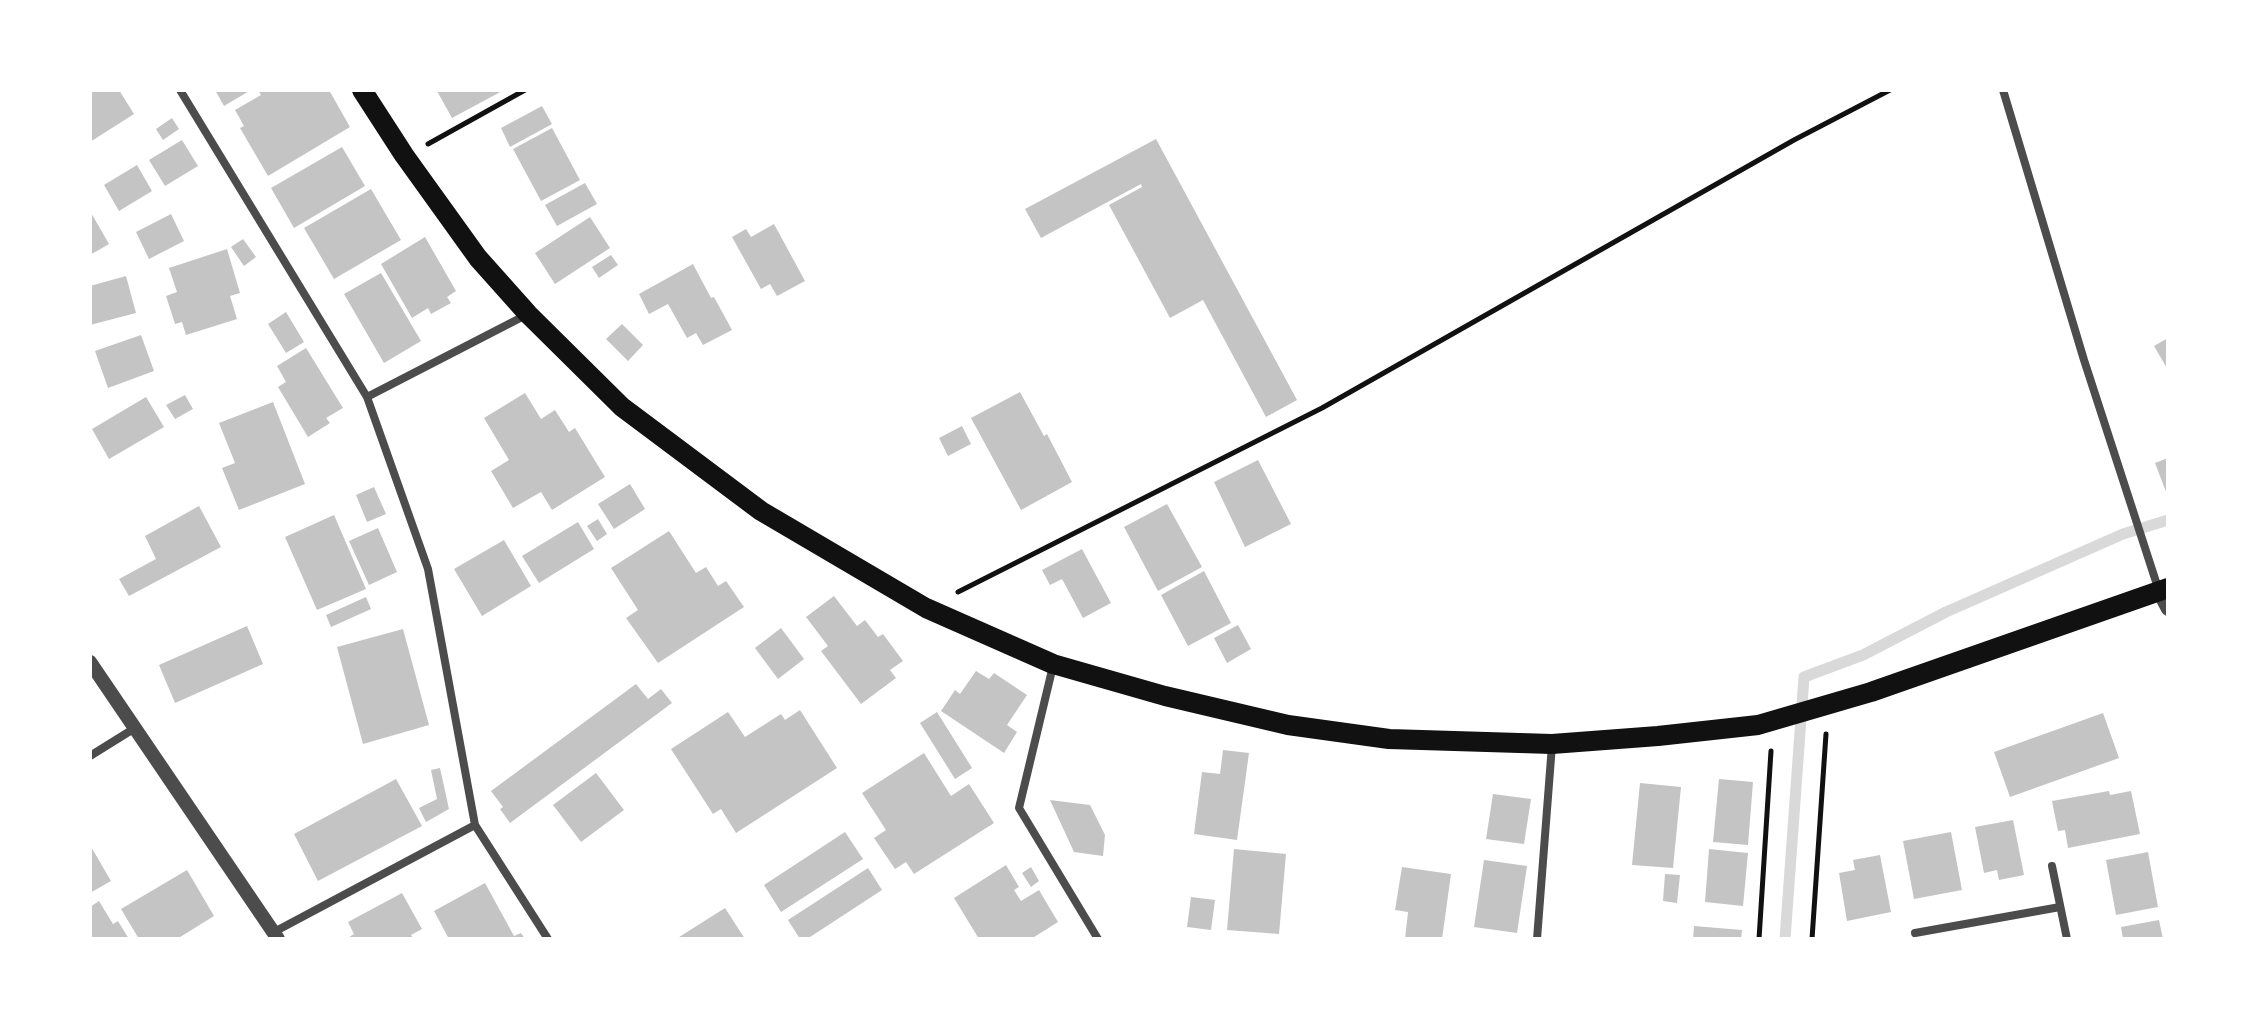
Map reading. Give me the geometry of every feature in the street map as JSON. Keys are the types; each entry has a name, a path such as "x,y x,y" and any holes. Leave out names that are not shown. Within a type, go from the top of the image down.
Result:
{"main road":[{"path":"362,90 478,258 528,314 622,407 761,511 926,608 1053,664 1165,696 1288,725 1389,739 1552,744 1658,736 1758,725 1871,692 2165,596"}],"street":[{"path":"180,90 367,397 428,569 475,825 548,939"},
{"path":"2003,90 2084,360 2165,596"},
{"path":"367,397 528,314"},
{"path":"90,662 276,936 475,825"},
{"path":"1053,664 1019,808 1098,939"},
{"path":"90,756 135,728"},
{"path":"1537,939 1552,744"},
{"path":"2052,866 2067,939"},
{"path":"1915,933 2060,907"}],"path":[{"path":"404,155 525,90"},
{"path":"926,608 1322,408 1794,140 1890,90"},
{"path":"1812,939 1826,733"},
{"path":"1759,939 1772,746"}],"building":[{"path":"90,90 119,90 134,114 90,142"},
{"path":"215,90 251,90 224,106"},
{"path":"258,90 329,90 350,127 268,176 240,128 244,126 235,110 261,95"},
{"path":"439,90 504,90 452,118"},
{"path":"542,106 552,124 510,147 501,128"},
{"path":"172,118 179,129 163,140 156,129"},
{"path":"552,128 580,180 541,201 513,149"},
{"path":"1156,139 1297,400 1266,417 1203,300 1170,318 1109,205 1142,187 1141,184 1041,238 1025,209"},
{"path":"182,140 198,166 165,186 149,160"},
{"path":"342,147 365,186 294,228 271,188"},
{"path":"137,165 152,191 119,211 104,185"},
{"path":"585,183 597,204 557,226 545,205"},
{"path":"371,189 401,240 334,279 304,228"},
{"path":"90,211 109,244 90,255"},
{"path":"171,214 184,241 149,259 136,232"},
{"path":"590,217 610,248 555,284 535,253"},
{"path":"774,224 805,281 777,296 770,284 761,289 732,237 746,229 751,237"},
{"path":"425,237 456,291 447,297 451,303 431,314 428,308 412,318 381,264"},
{"path":"243,239 256,257 244,266 231,247"},
{"path":"227,249 240,293 230,296 237,319 186,335 182,322 175,324 166,296 177,292 169,268"},
{"path":"611,255 618,265 599,278 592,267"},
{"path":"693,264 732,330 703,345 696,333 687,338 668,304 649,314 639,294"},
{"path":"381,273 421,341 384,363 344,294"},
{"path":"126,276 136,313 90,325 90,286"},
{"path":"286,312 304,342 286,353 268,324"},
{"path":"622,324 643,345 628,361 606,339"},
{"path":"141,335 154,371 108,388 95,351"},
{"path":"2168,338 2168,370 2154,346"},
{"path":"306,348 343,408 326,418 330,423 308,437 278,387 286,382 277,366"},
{"path":"1020,392 1072,482 1021,510 971,418"},
{"path":"525,393 541,419 555,410 569,432 575,428 605,477 552,510 541,492 513,508 491,471 509,460 484,418"},
{"path":"185,395 193,409 175,419 166,405"},
{"path":"146,397 164,427 109,459 92,429"},
{"path":"273,402 305,484 239,510 222,468 235,463 219,423"},
{"path":"962,426 971,444 948,456 939,438"},
{"path":"2168,458 2168,497 2155,463"},
{"path":"1258,460 1291,524 1245,547 1214,482"},
{"path":"630,484 645,509 614,529 598,504"},
{"path":"374,487 386,514 367,522 356,495"},
{"path":"1167,504 1202,567 1158,591 1124,527"},
{"path":"199,506 221,547 129,596 119,579 156,559 145,536"},
{"path":"334,515 366,589 317,610 285,537"},
{"path":"598,519 607,534 597,541 587,526"},
{"path":"578,522 594,549 539,583 522,556"},
{"path":"378,528 397,572 369,585 349,541"},
{"path":"669,531 696,573 706,567 718,586 726,581 744,607 658,663 626,618 638,610 611,568"},
{"path":"504,540 531,586 482,616 454,569"},
{"path":"1082,549 1111,603 1083,618 1062,579 1050,585 1042,570"},
{"path":"1204,571 1231,623 1188,646 1161,595"},
{"path":"834,596 857,626 865,620 878,637 883,634 903,661 890,670 896,678 861,704 821,651 828,646 806,617"},
{"path":"366,597 371,609 331,627 326,615"},
{"path":"1238,625 1251,649 1227,663 1214,638"},
{"path":"247,626 263,664 175,703 159,665"},
{"path":"781,628 804,659 778,679 755,648"},
{"path":"403,629 429,725 363,744 337,647"},
{"path":"976,671 989,679 994,673 1027,695 1007,725 1017,732 1004,753 941,711 955,690 960,694"},
{"path":"636,684 648,699 661,689 672,703 510,823 491,791"},
{"path":"800,710 837,768 736,833 721,809 713,814 671,749 728,712 745,737 781,714 785,720"},
{"path":"937,712 972,768 955,779 920,723"},
{"path":"2103,713 2119,758 2010,797 1994,752"},
{"path":"1223,750 1249,753 1237,840 1194,834 1202,772 1220,774"},
{"path":"924,753 951,796 969,784 994,823 914,874 906,862 895,869 874,838 886,830 862,793"},
{"path":"440,768 449,809 426,822 419,808 437,799 431,770"},
{"path":"596,773 624,810 581,842 553,805"},
{"path":"396,779 422,826 318,881 294,834"},
{"path":"1719,779 1753,782 1748,845 1713,842"},
{"path":"1640,783 1681,787 1673,868 1632,865"},
{"path":"2109,791 2110,795 2131,791 2140,834 2068,848 2065,830 2058,831 2052,801"},
{"path":"1493,794 1531,799 1524,844 1486,839"},
{"path":"1050,800 1090,805 1105,835 1103,856 1074,852"},
{"path":"2013,820 2024,875 1999,880 1997,870 1984,873 1975,827"},
{"path":"845,832 863,859 781,912 764,885"},
{"path":"1951,832 1962,890 1914,899 1903,841"},
{"path":"90,845 111,881 90,893"},
{"path":"1234,849 1286,854 1279,934 1227,930"},
{"path":"1709,849 1748,853 1743,906 1705,902"},
{"path":"2148,852 2158,907 2116,915 2106,860"},
{"path":"1880,855 1891,912 1847,921 1839,873 1855,870 1853,860"},
{"path":"1484,860 1527,866 1517,933 1474,927"},
{"path":"1006,865 1019,887 1014,890 1021,901 1039,890 1058,922 1031,939 979,939 954,898"},
{"path":"1031,867 1039,881 1031,887 1022,873"},
{"path":"1402,867 1451,874 1442,939 1405,939 1408,912 1395,910"},
{"path":"868,868 882,890 807,939 800,939 788,920"},
{"path":"187,870 214,916 177,939 139,939 121,909"},
{"path":"1665,874 1680,875 1677,903 1663,901"},
{"path":"485,883 514,936 521,933 525,939 449,939 434,911"},
{"path":"402,893 422,929 411,935 414,939 346,939 354,934 348,922"},
{"path":"1191,897 1215,900 1211,930 1187,927"},
{"path":"99,901 113,924 118,921 129,939 90,939 90,907"},
{"path":"725,908 745,939 676,939"},
{"path":"2159,920 2163,939 2123,939 2121,927"},
{"path":"1694,926 1742,930 1741,939 1693,939"}],"waterway":[{"path":"1785,939 1804,677 1863,655 1946,612 2123,534 2168,520"}]}
